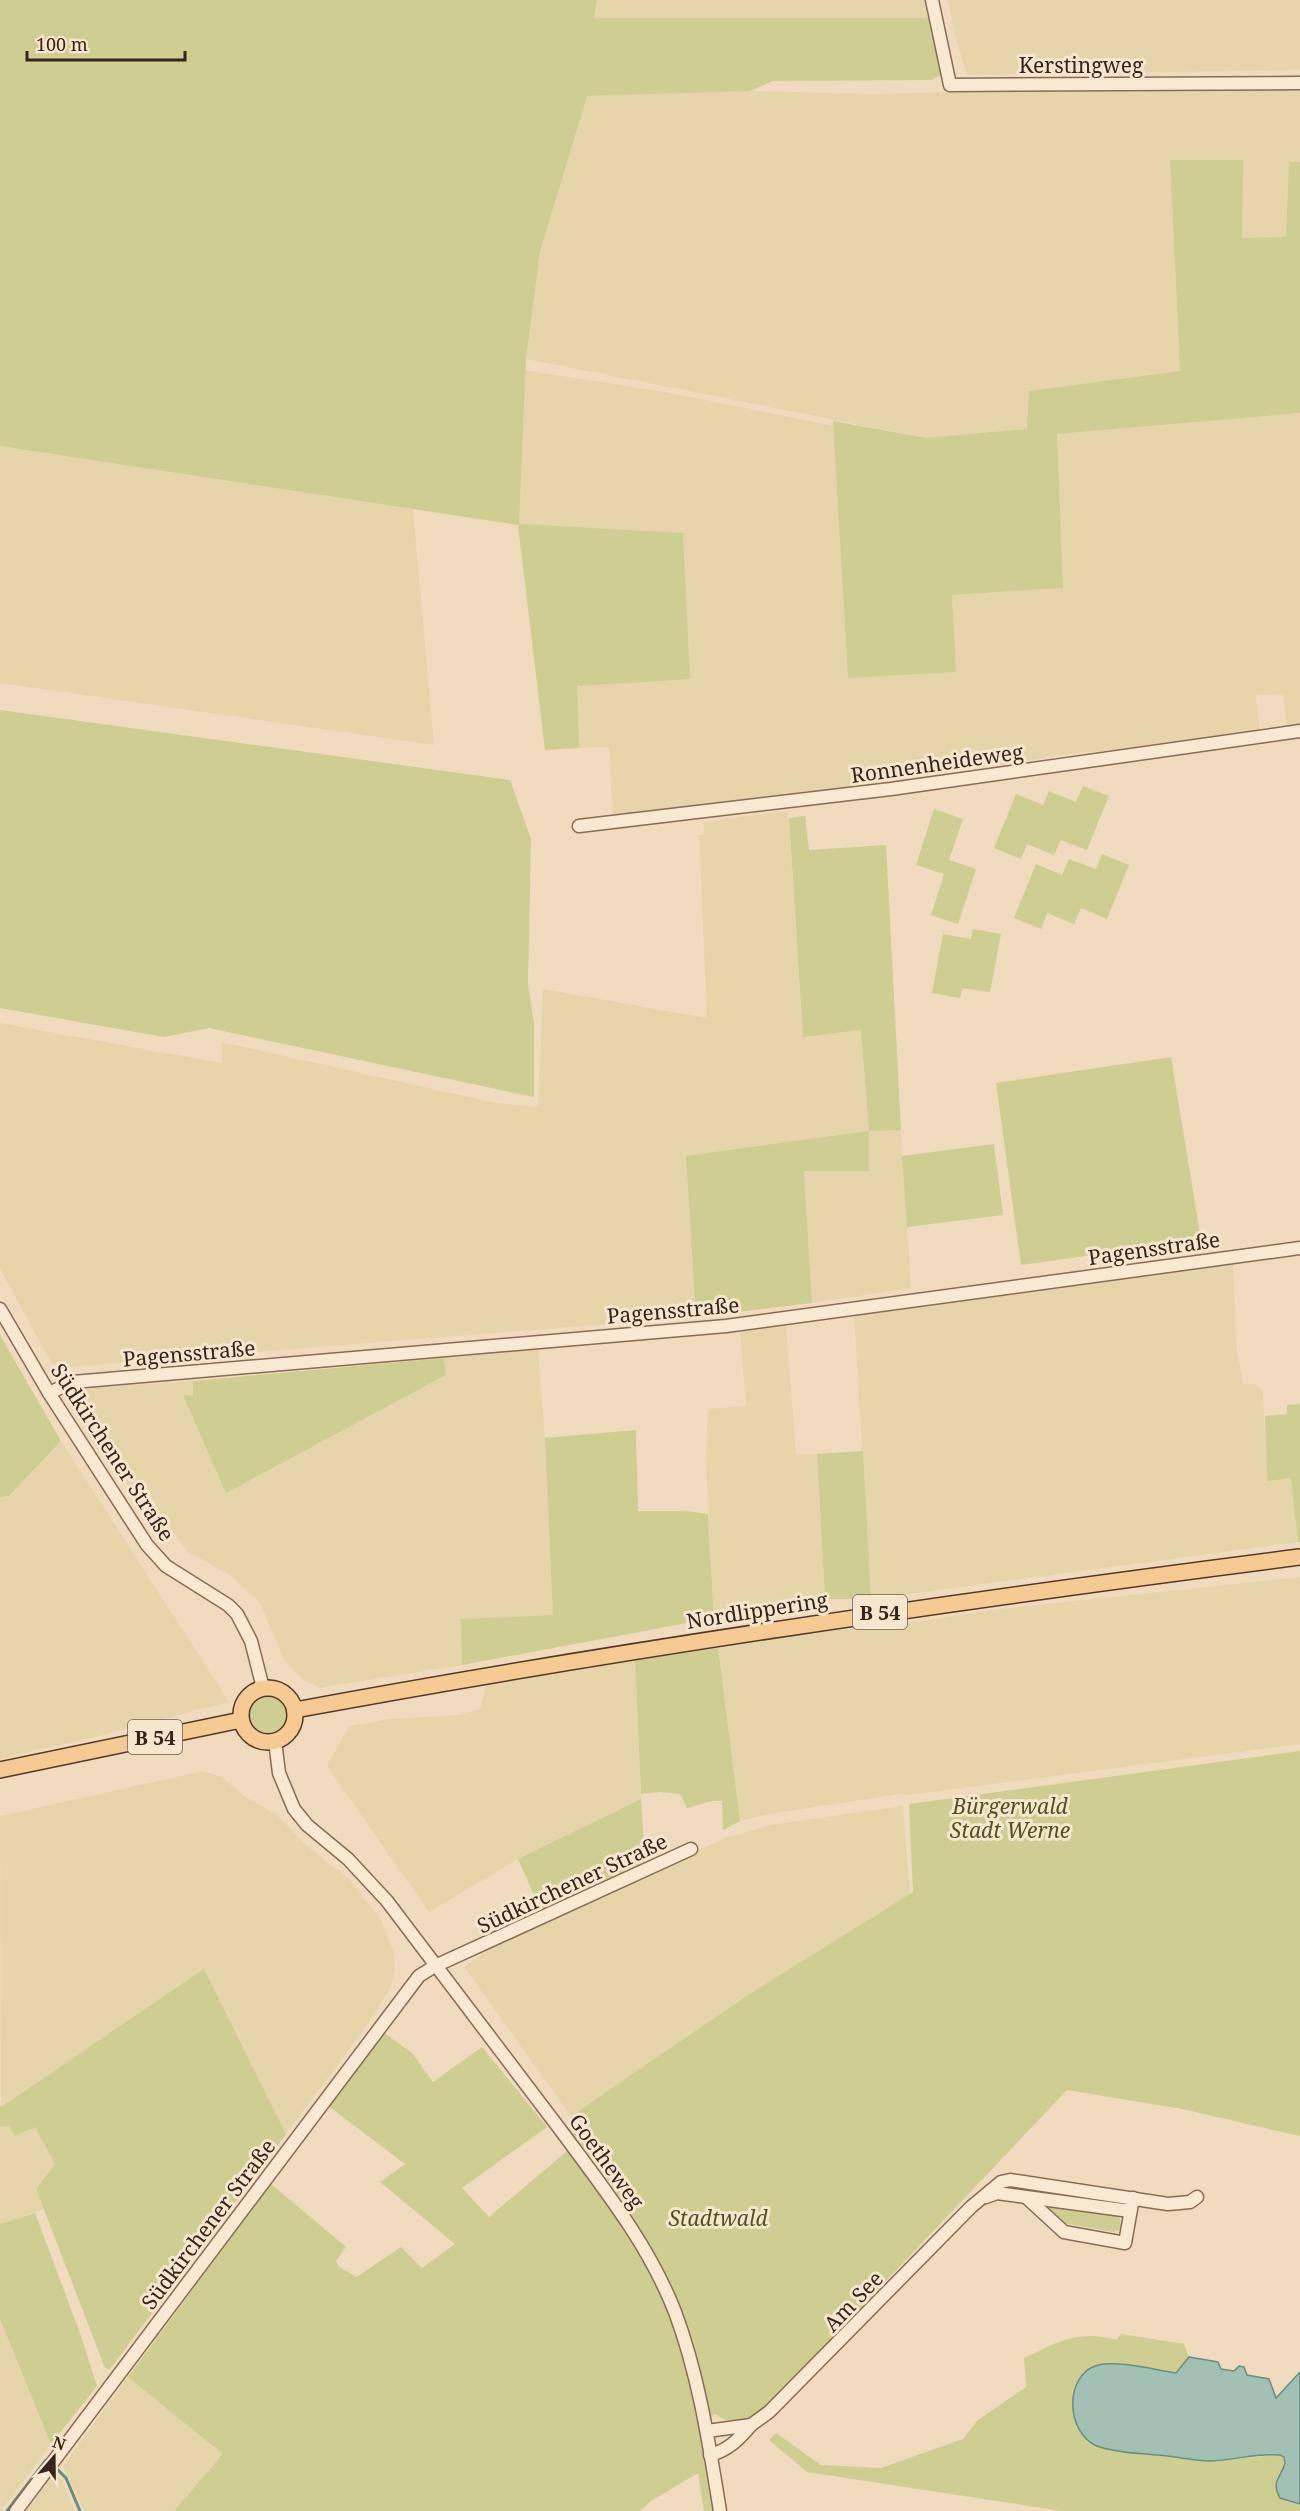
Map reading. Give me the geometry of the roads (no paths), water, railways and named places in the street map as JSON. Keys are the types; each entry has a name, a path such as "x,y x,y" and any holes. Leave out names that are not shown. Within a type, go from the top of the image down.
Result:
{"main road":[{"name":"Nordlippering","path":"294,1710 462,1678 701,1639 921,1606 1300,1557"},
{"path":"263,1688 281,1691 288,1697 294,1710 294,1723 290,1731 283,1738 275,1741 257,1740 249,1735 241,1719 243,1703 255,1691 263,1688"},
{"name":"B 54","path":"0,1770 241,1719"}],"street":[{"name":"Kerstingweg","path":"932,0 950,85 1300,82"},
{"name":"Ronnenheideweg","path":"579,826 891,789 1300,731"},
{"name":"Pagensstraße","path":"49,1393 73,1382 726,1326 1300,1248"},
{"name":"Südkirchener Straße","path":"0,1309 49,1393 147,1545 166,1566 228,1605 237,1614 251,1641 263,1688"},
{"path":"275,1741 279,1773 294,1809 307,1825 348,1858 435,1966"},
{"name":"Südkirchener Straße","path":"16,2511 419,1976 435,1966 692,1849"},
{"name":"Goetheweg","path":"435,1966 606,2190 640,2242 674,2311 697,2383 720,2511"},
{"name":"Am See","path":"710,2455 735,2443 751,2425 770,2412 979,2200 1000,2182 1010,2180 1132,2205"},
{"name":"Am See","path":"979,2200 998,2193 1132,2205 1179,2204 1190,2202 1197,2197"},
{"path":"1026,2197 1064,2232 1125,2243 1132,2205"},
{"name":"Am See","path":"706,2431 751,2425"}],"waterway":[{"path":"7,2511 46,2460 48,2462"},
{"path":"54,2466 66,2478 80,2511"}],"park label":[{"name":"Bürgerwald Stadt Werne","path":"1010,1818"},
{"name":"Stadtwald","path":"718,2218"}]}
